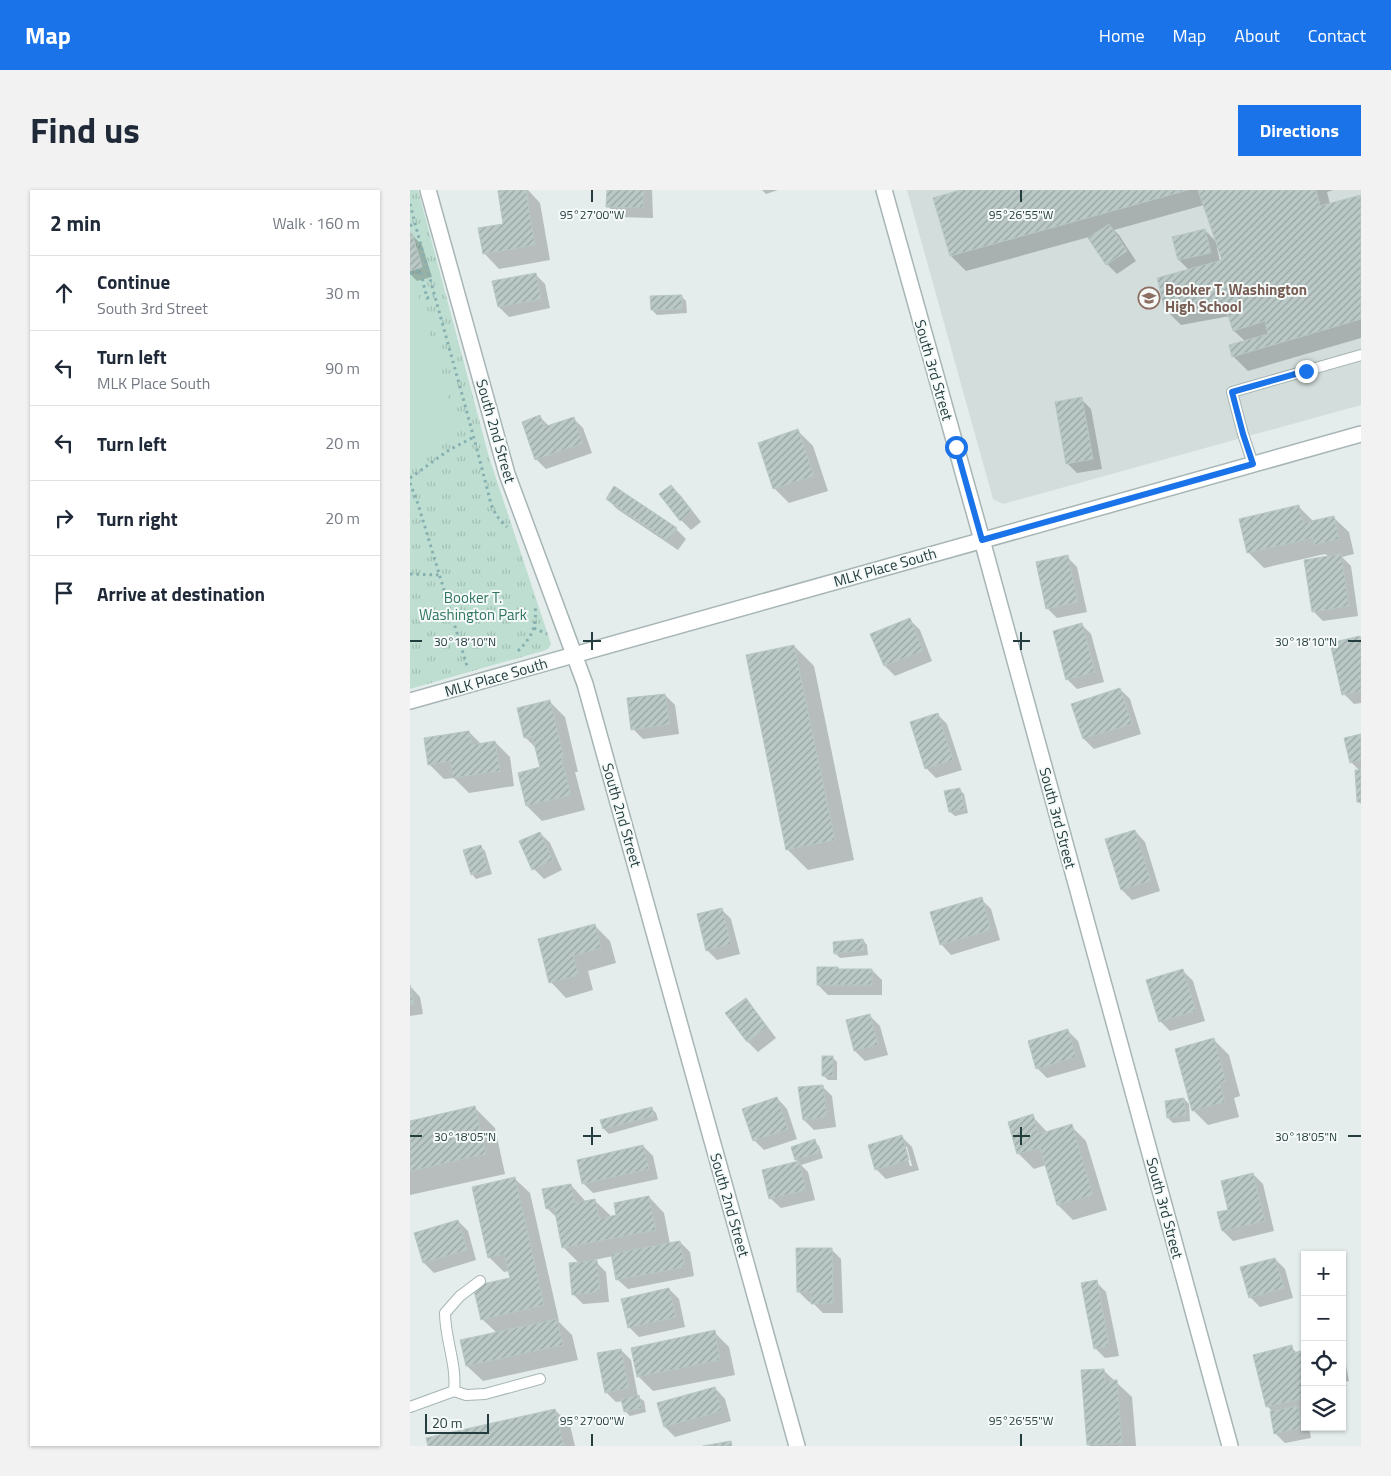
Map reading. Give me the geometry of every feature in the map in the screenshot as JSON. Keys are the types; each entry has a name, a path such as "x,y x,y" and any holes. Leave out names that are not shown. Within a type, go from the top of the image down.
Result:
{"street":[{"name":"South 2nd Street","path":"428,190 507,474 585,684 797,1446"},
{"name":"South 3rd Street","path":"884,190 982,540 1230,1446"},
{"name":"MLK Place South","path":"410,701 1361,434"}],"lane":[{"path":"1253,464 1232,392 1361,355"},
{"path":"454,1391 455,1377 445,1325 445,1313 460,1296 480,1280"},
{"path":"410,1407 454,1391 466,1395 486,1394 540,1378"}],"path":[{"path":"410,204 489,496"},
{"path":"410,226 415,222"},
{"path":"410,273 420,270 427,298 434,296"},
{"path":"410,478 449,450 474,436"},
{"path":"410,483 468,668"},
{"path":"410,574 440,575"},
{"path":"514,654 521,648 534,628 548,634"}],"shaded area":[{"name":"Booker T. Washington High School","path":"907,190 1361,190 1361,405 1003,504 993,499"}],"green space":[{"name":"Booker T. Washington Park","path":"410,190 418,190 489,457 551,644 546,650 410,689"},
{"path":"414,282 458,431 410,466 410,284"}],"building":[{"path":"526,190 535,245 483,254 478,228 503,224 498,191"},
{"path":"607,190 644,190 643,208 606,207"},
{"path":"960,190 1188,190 950,256 933,198"},
{"path":"1198,190 1316,190 1320,206 1361,195 1361,319 1232,357 1229,345 1268,334 1265,321 1233,331 1223,299 1165,311 1157,278 1222,260"},
{"path":"1109,224 1127,251 1106,265 1088,238"},
{"path":"1205,229 1211,253 1178,260 1172,237"},
{"path":"412,233 422,267 410,271 410,234"},
{"path":"536,273 541,299 498,307 492,281"},
{"path":"682,295 682,309 651,310 650,296"},
{"path":"1082,397 1093,459 1066,464 1055,402"},
{"path":"540,415 544,427 574,417 583,443 535,460 522,422"},
{"path":"798,429 814,476 773,489 758,443"},
{"path":"671,485 692,511 680,521 659,494"},
{"path":"614,486 677,528 668,541 606,499"},
{"path":"1299,505 1303,523 1334,516 1339,539 1314,545 1313,538 1247,553 1239,519"},
{"path":"1341,554 1349,606 1312,612 1304,560"},
{"path":"1068,555 1078,602 1046,609 1036,562"},
{"path":"910,618 923,651 884,666 870,634"},
{"path":"1082,623 1095,672 1066,680 1053,631"},
{"path":"1360,636 1361,691 1342,695 1330,643"},
{"path":"794,645 835,840 786,850 746,655"},
{"path":"1120,688 1132,724 1083,739 1071,704"},
{"path":"665,694 670,724 631,730 627,698"},
{"path":"550,700 564,757 561,757 571,795 526,806 518,773 540,767 532,736 524,738 517,708"},
{"path":"938,713 953,760 925,769 910,722"},
{"path":"469,731 472,745 495,741 500,771 453,778 450,761 428,765 424,738"},
{"path":"1361,734 1361,760 1350,763 1344,738"},
{"path":"1355,770 1361,770 1361,802 1357,802"},
{"path":"960,788 965,809 949,812 944,791"},
{"path":"1135,830 1151,881 1121,890 1105,839"},
{"path":"540,832 553,860 532,870 519,841"},
{"path":"481,845 488,870 471,875 463,850"},
{"path":"982,897 991,930 940,945 930,912"},
{"path":"722,908 731,944 706,951 697,914"},
{"path":"595,924 601,948 573,956 579,975 549,983 538,939"},
{"path":"863,939 864,950 834,954 833,942"},
{"path":"817,967 872,969 872,985 817,985"},
{"path":"1183,969 1196,1011 1159,1022 1146,980"},
{"path":"410,985 414,1004 410,1005"},
{"path":"746,998 767,1027 747,1042 725,1013"},
{"path":"870,1014 878,1045 854,1051 846,1020"},
{"path":"1068,1029 1076,1057 1036,1069 1028,1041"},
{"path":"1214,1038 1226,1081 1220,1083 1225,1102 1192,1111 1175,1049"},
{"path":"822,1056 833,1056 833,1076 822,1076"},
{"path":"823,1085 827,1117 803,1120 798,1087"},
{"path":"777,1097 788,1129 753,1141 742,1109"},
{"path":"1184,1098 1186,1116 1167,1118 1165,1101"},
{"path":"475,1106 486,1154 410,1171 410,1121"},
{"path":"652,1107 654,1116 603,1129 600,1120"},
{"path":"1033,1114 1039,1134 1072,1124 1093,1195 1057,1205 1040,1148 1017,1154 1008,1122"},
{"path":"902,1135 909,1160 875,1170 868,1145"},
{"path":"815,1139 819,1153 795,1160 791,1147"},
{"path":"643,1145 649,1169 582,1184 577,1160"},
{"path":"799,1161 806,1190 769,1199 762,1170"},
{"path":"1253,1173 1265,1221 1222,1231 1217,1212 1228,1210 1221,1181"},
{"path":"515,1177 544,1305 481,1320 473,1286 510,1278 504,1254 488,1258 472,1187"},
{"path":"571,1184 575,1203 595,1199 599,1219 616,1215 614,1203 649,1196 656,1230 562,1248 554,1207 546,1209 542,1189"},
{"path":"458,1220 467,1250 423,1263 414,1233"},
{"path":"680,1241 685,1267 616,1280 611,1254"},
{"path":"796,1248 832,1248 833,1303 811,1304 811,1292 797,1292"},
{"path":"1275,1258 1284,1288 1249,1298 1240,1267"},
{"path":"597,1260 600,1292 572,1295 569,1263"},
{"path":"1097,1280 1109,1346 1094,1349 1081,1283"},
{"path":"669,1288 676,1317 628,1328 621,1299"},
{"path":"557,1319 563,1345 466,1366 460,1340"},
{"path":"715,1330 720,1360 637,1377 631,1348"},
{"path":"1292,1345 1293,1353 1301,1351 1301,1399 1266,1407 1253,1355"},
{"path":"621,1349 629,1388 605,1393 597,1353"},
{"path":"1104,1369 1105,1381 1117,1380 1122,1443 1087,1445 1081,1370"},
{"path":"715,1387 722,1411 664,1427 657,1403"},
{"path":"639,1395 642,1408 624,1412 621,1399"},
{"path":"1298,1406 1301,1428 1274,1434 1270,1411"},
{"path":"555,1409 564,1446 428,1446 426,1438"},
{"path":"731,1441 732,1446 703,1446"}],"place":[{"name":"Booker T. Washington High School","path":"1149,298"}],"route":[{"path":"956,447 982,540 1253,464 1232,392 1306,371"}]}
